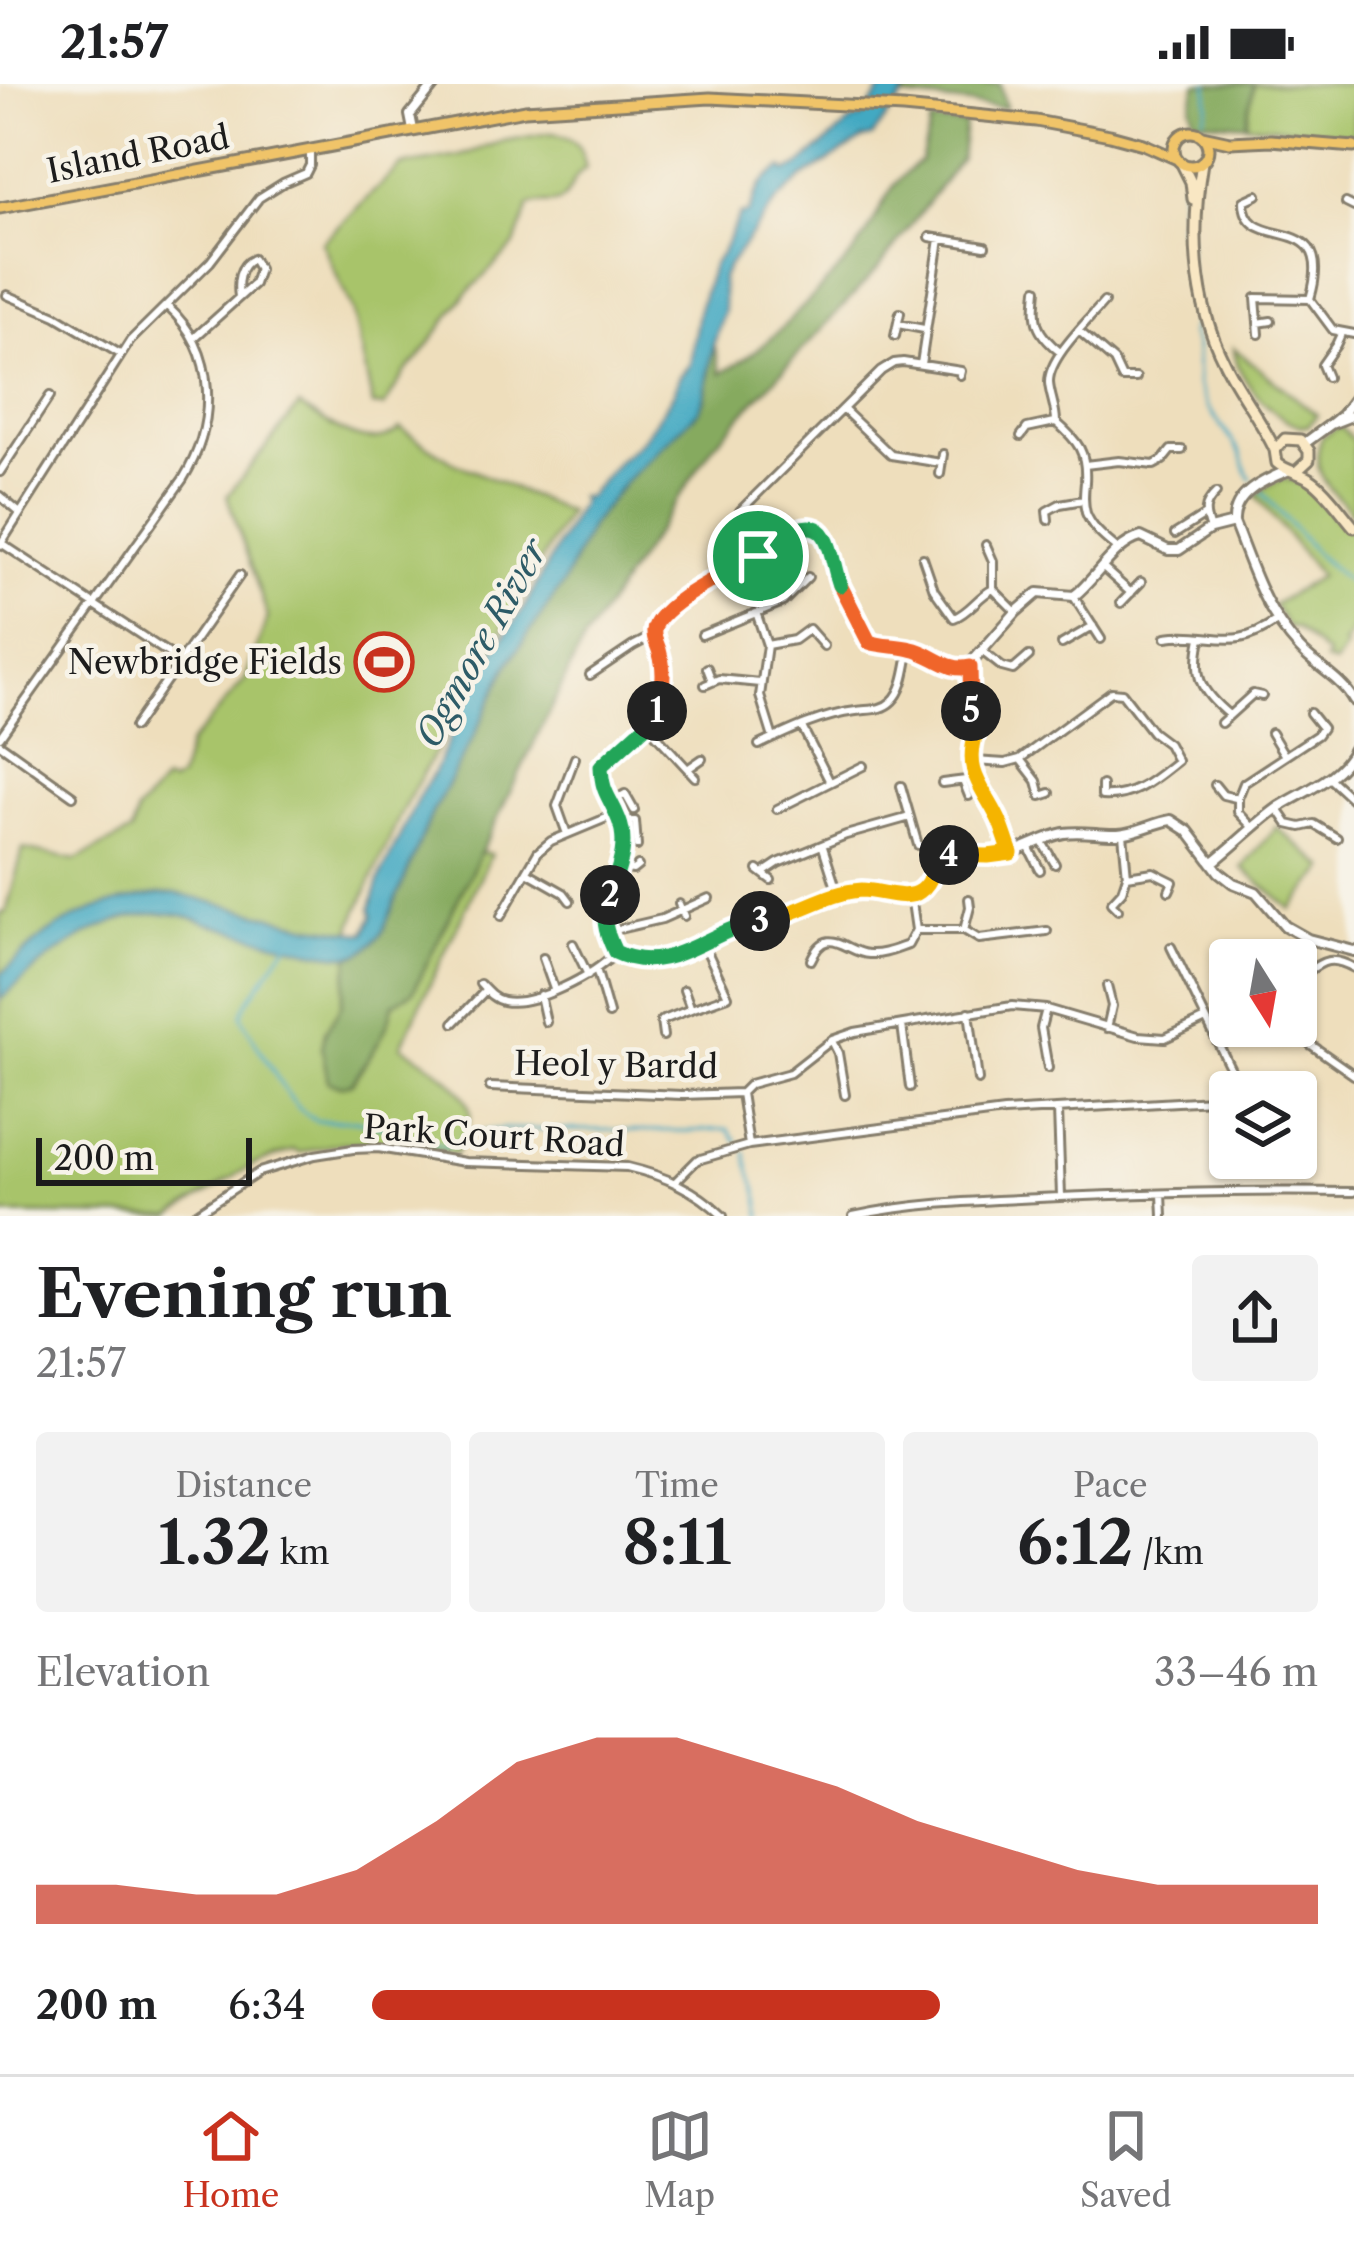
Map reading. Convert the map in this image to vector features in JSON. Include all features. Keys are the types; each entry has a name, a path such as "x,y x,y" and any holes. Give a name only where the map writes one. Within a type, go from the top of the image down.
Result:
{"main road":[{"name":"Island Road","path":"0,208 525,110 710,98 903,108 1036,122 1143,145 1180,162"},
{"path":"1315,482 1305,443 1285,439 1261,419 1223,362 1207,318 1191,182 1174,145 1188,133 1231,142 1271,140 1354,147"},
{"path":"1196,216 1207,145 1202,136"},
{"name":"Island Road","path":"1143,145 1179,137"},
{"path":"1180,162 1195,166 1231,142"},
{"path":"1261,419 1281,468 1315,482 1354,527"},
{"path":"1275,453 1285,439"},
{"path":"1291,471 1310,460"}],"street":[{"path":"413,130 410,115 435,84"},
{"path":"180,662 1,544 120,354 210,262 259,198 306,173 310,149"},
{"path":"1257,195 1241,197 1246,217 1253,226 1294,236 1311,251 1317,274 1310,298 1328,325 1341,334 1354,334"},
{"path":"920,364 935,238 985,245"},
{"path":"193,339 254,284 259,274 253,260 239,274 239,297"},
{"path":"1026,297 1037,293 1039,335 1060,352"},
{"path":"8,295 56,316 120,354"},
{"path":"1244,297 1310,298"},
{"path":"1256,298 1259,334"},
{"path":"1103,302 1060,352 1048,381 1056,422 1078,441 1085,465 1083,500 1092,524 1120,550"},
{"path":"73,796 0,741 183,479 202,441 208,396 203,368 193,339 166,306"},
{"path":"896,336 900,313"},
{"path":"1258,323 1270,321"},
{"path":"898,324 925,329"},
{"path":"1079,331 1114,361 1122,378"},
{"path":"1322,365 1341,334"},
{"path":"758,556 739,525 740,511 881,371 894,363 961,370"},
{"path":"1310,365 1322,365"},
{"path":"1322,365 1327,377"},
{"path":"1122,378 1136,378"},
{"path":"1115,387 1122,378"},
{"path":"0,472 50,396"},
{"path":"1305,443 1342,415 1354,399"},
{"path":"844,409 887,452 942,459 940,474"},
{"path":"1331,424 1354,415"},
{"path":"1021,436 1028,428 1056,422"},
{"path":"1168,440 1171,450"},
{"path":"1085,465 1119,460 1154,465 1171,450"},
{"path":"1171,450 1182,450"},
{"path":"1263,481 1275,453"},
{"path":"1291,471 1263,481 1236,506 1234,523 1261,594 1278,621 1298,647 1342,683 1354,701"},
{"path":"1210,529 1206,505 1218,491"},
{"path":"0,496 20,514"},
{"path":"1048,520 1047,511 1083,500"},
{"path":"1175,534 1205,515"},
{"path":"1234,523 1210,529 1179,550 1168,550 1141,536 1130,540 1073,596 1037,593 970,667 955,670 910,648 875,645 865,636 838,580 827,542 820,531 807,526 668,607 655,624 663,688 654,718 601,766 602,790 623,838 620,868 603,917 606,932 615,952 630,959 665,958 735,928 838,894 920,892 936,862 947,855 1011,853 1067,832 1123,834 1165,820 1188,831 1224,877 1256,892 1292,931 1354,951"},
{"path":"986,545 993,561 993,589 1016,612"},
{"path":"923,558 934,590 954,618 993,589"},
{"path":"1103,568 1131,593"},
{"path":"134,727 240,575"},
{"path":"702,635 783,602 808,577"},
{"path":"1121,603 1141,582"},
{"path":"1073,596 1101,639"},
{"path":"757,615 767,645 760,683 773,738"},
{"path":"1166,637 1183,634 1243,640 1278,621"},
{"path":"767,645 794,640 818,622"},
{"path":"1062,644 1093,626"},
{"path":"809,629 824,646"},
{"path":"590,675 654,635"},
{"path":"1202,638 1197,657 1199,682 1229,715"},
{"path":"759,745 830,716 879,709 891,702 902,684 910,648"},
{"path":"983,652 1012,670 1029,656"},
{"path":"970,667 975,779 1011,853"},
{"path":"707,668 708,683 760,683"},
{"path":"1221,723 1257,695 1250,684"},
{"path":"974,761 1020,759 1111,692 1118,692 1168,744 1177,761"},
{"path":"1253,828 1238,812 1244,783 1302,747 1322,728 1310,713"},
{"path":"647,725 694,777"},
{"path":"802,726 830,782"},
{"path":"1271,734 1285,757"},
{"path":"1211,863 1277,808 1329,778 1354,749"},
{"path":"1102,796 1133,793 1187,755"},
{"path":"567,834 557,806 575,758"},
{"path":"688,768 702,759"},
{"path":"1020,759 1041,795"},
{"path":"777,809 862,766"},
{"path":"1329,778 1354,801"},
{"path":"942,782 975,779"},
{"path":"963,781 969,796"},
{"path":"1102,785 1102,806"},
{"path":"1215,785 1223,795 1238,798"},
{"path":"901,786 918,845"},
{"path":"610,803 625,794 634,810"},
{"path":"1277,808 1288,824 1315,824 1337,838"},
{"path":"771,880 761,872 846,835 910,817"},
{"path":"501,916 538,852 551,841 618,818 635,821 637,846"},
{"path":"1118,910 1111,903 1126,876 1123,834"},
{"path":"1042,842 1054,864"},
{"path":"823,847 838,894"},
{"path":"1030,848 1040,870"},
{"path":"620,868 638,866"},
{"path":"527,872 567,891 570,901"},
{"path":"1126,876 1153,872 1173,882 1169,891"},
{"path":"804,949 813,956 824,944 835,941 863,955 908,945 916,930 910,895"},
{"path":"606,932 662,920 709,898"},
{"path":"964,929 969,899"},
{"path":"916,930 964,929 979,939 1047,931"},
{"path":"573,944 609,1010 619,1004"},
{"path":"704,945 728,996"},
{"path":"1171,947 1232,1071"},
{"path":"454,1023 483,987 503,1000 540,995 592,973 615,952"},
{"path":"543,958 543,972 554,990"},
{"path":"1317,965 1344,962 1354,968"},
{"path":"1107,986 1112,1006 1107,1028"},
{"path":"684,990 691,1009"},
{"path":"663,1036 661,1021 740,992"},
{"path":"540,995 546,1022"},
{"name":"Heol y Bardd","path":"490,1087 741,1093 750,1084 790,1073 832,1040 855,1032 1012,1006 1046,1009 1138,1036 1166,1038 1206,1019"},
{"path":"1046,1009 1041,1028 1048,1069"},
{"path":"968,1012 978,1080"},
{"path":"902,1024 910,1087"},
{"path":"832,1040 844,1095"},
{"path":"1313,1047 1354,1075"},
{"name":"Heol y Bardd","path":"741,1093 749,1145"},
{"path":"675,1182 697,1160 749,1145 1004,1112 1209,1100"},
{"path":"1058,1110 1061,1197"},
{"name":"Park Court Road","path":"192,1216 259,1172 314,1155 378,1148 465,1162 610,1165 651,1172 690,1188 724,1216"},
{"path":"853,1216 942,1203 1061,1197 1354,1192"},
{"path":"1162,1194 1163,1216"},
{"path":"942,1203 943,1216"}],"green space":[{"path":"908,84 1000,84 1006,108 903,97"},
{"path":"1196,84 1254,84 1246,124 1194,120 1191,107"},
{"path":"1254,84 1354,84 1354,135 1246,124"},
{"path":"931,122 965,124 961,158 881,265 713,446 583,642 413,992 393,1004 382,1036 352,1083 340,1086 328,1081 322,1049 325,1032 341,1006 350,956 359,954 407,870 500,680 563,584 590,526 624,483 699,410 714,343 721,373 775,334 852,256 891,190 921,161"},
{"path":"549,133 575,142 586,168 560,201 529,206 515,245 465,295 384,407 373,406 353,312 322,242 400,166"},
{"path":"1234,348 1317,415 1308,426 1279,415 1258,396"},
{"name":"Newbridge Fields","path":"299,406 363,438 388,436 400,428 453,462 568,512 402,811 352,924 349,964 355,965 430,842 491,854 401,1046 444,1075 463,1095 470,1116 466,1131 456,1154 382,1143 294,1150 254,1164 171,1216 0,1214 0,913 6,913 23,849 76,860 131,832 137,812 164,781 170,784 179,779 189,744 245,680 268,617 227,496"},
{"path":"1340,426 1354,441 1354,516 1324,480 1318,461 1322,437"},
{"path":"1283,479 1315,491 1354,533 1354,629 1335,664 1325,661 1327,655 1296,628 1288,628 1273,605 1320,576 1256,496"},
{"path":"1276,827 1326,868 1291,909 1242,868"}],"water":[{"path":"886,84 908,84 872,137 803,178 776,202 728,266 722,278 724,311 699,410 624,483 590,526 563,584 500,680 432,813 382,933 372,944 360,953 330,954 178,915 150,914 95,930 44,962 0,1000 0,975 43,937 89,912 142,897 176,893 310,926 365,933 380,877 419,796 472,690 581,502 579,497 587,497 641,441 690,364 712,265 740,215 748,213 769,177 783,168 785,172 798,167 852,121 862,118"}],"waterway":[{"path":"1204,117 1208,84"},
{"path":"1182,181 1180,230 1187,232 1197,383 1206,405 1241,453 1251,479"},
{"path":"1262,492 1318,556 1354,586"},
{"path":"287,944 242,1015 290,1098 317,1121 356,1120 444,1146 470,1133 502,1129 728,1129 737,1141"},
{"path":"746,1153 761,1216"}],"place":[{"name":"Newbridge Fields","path":"384,662"}],"route":[{"path":"799,528 820,531 869,642 916,650 955,670 970,667 975,779 1011,853 947,855 936,862 920,892 838,894 773,919 750,922 665,958 630,959 615,952 603,917 620,868 623,838 620,822 602,790 601,766 654,718 663,688 663,666 653,629 660,616 758,556 799,528"}],"water label":[{"name":"Ogmore River","path":"481,643"}]}
